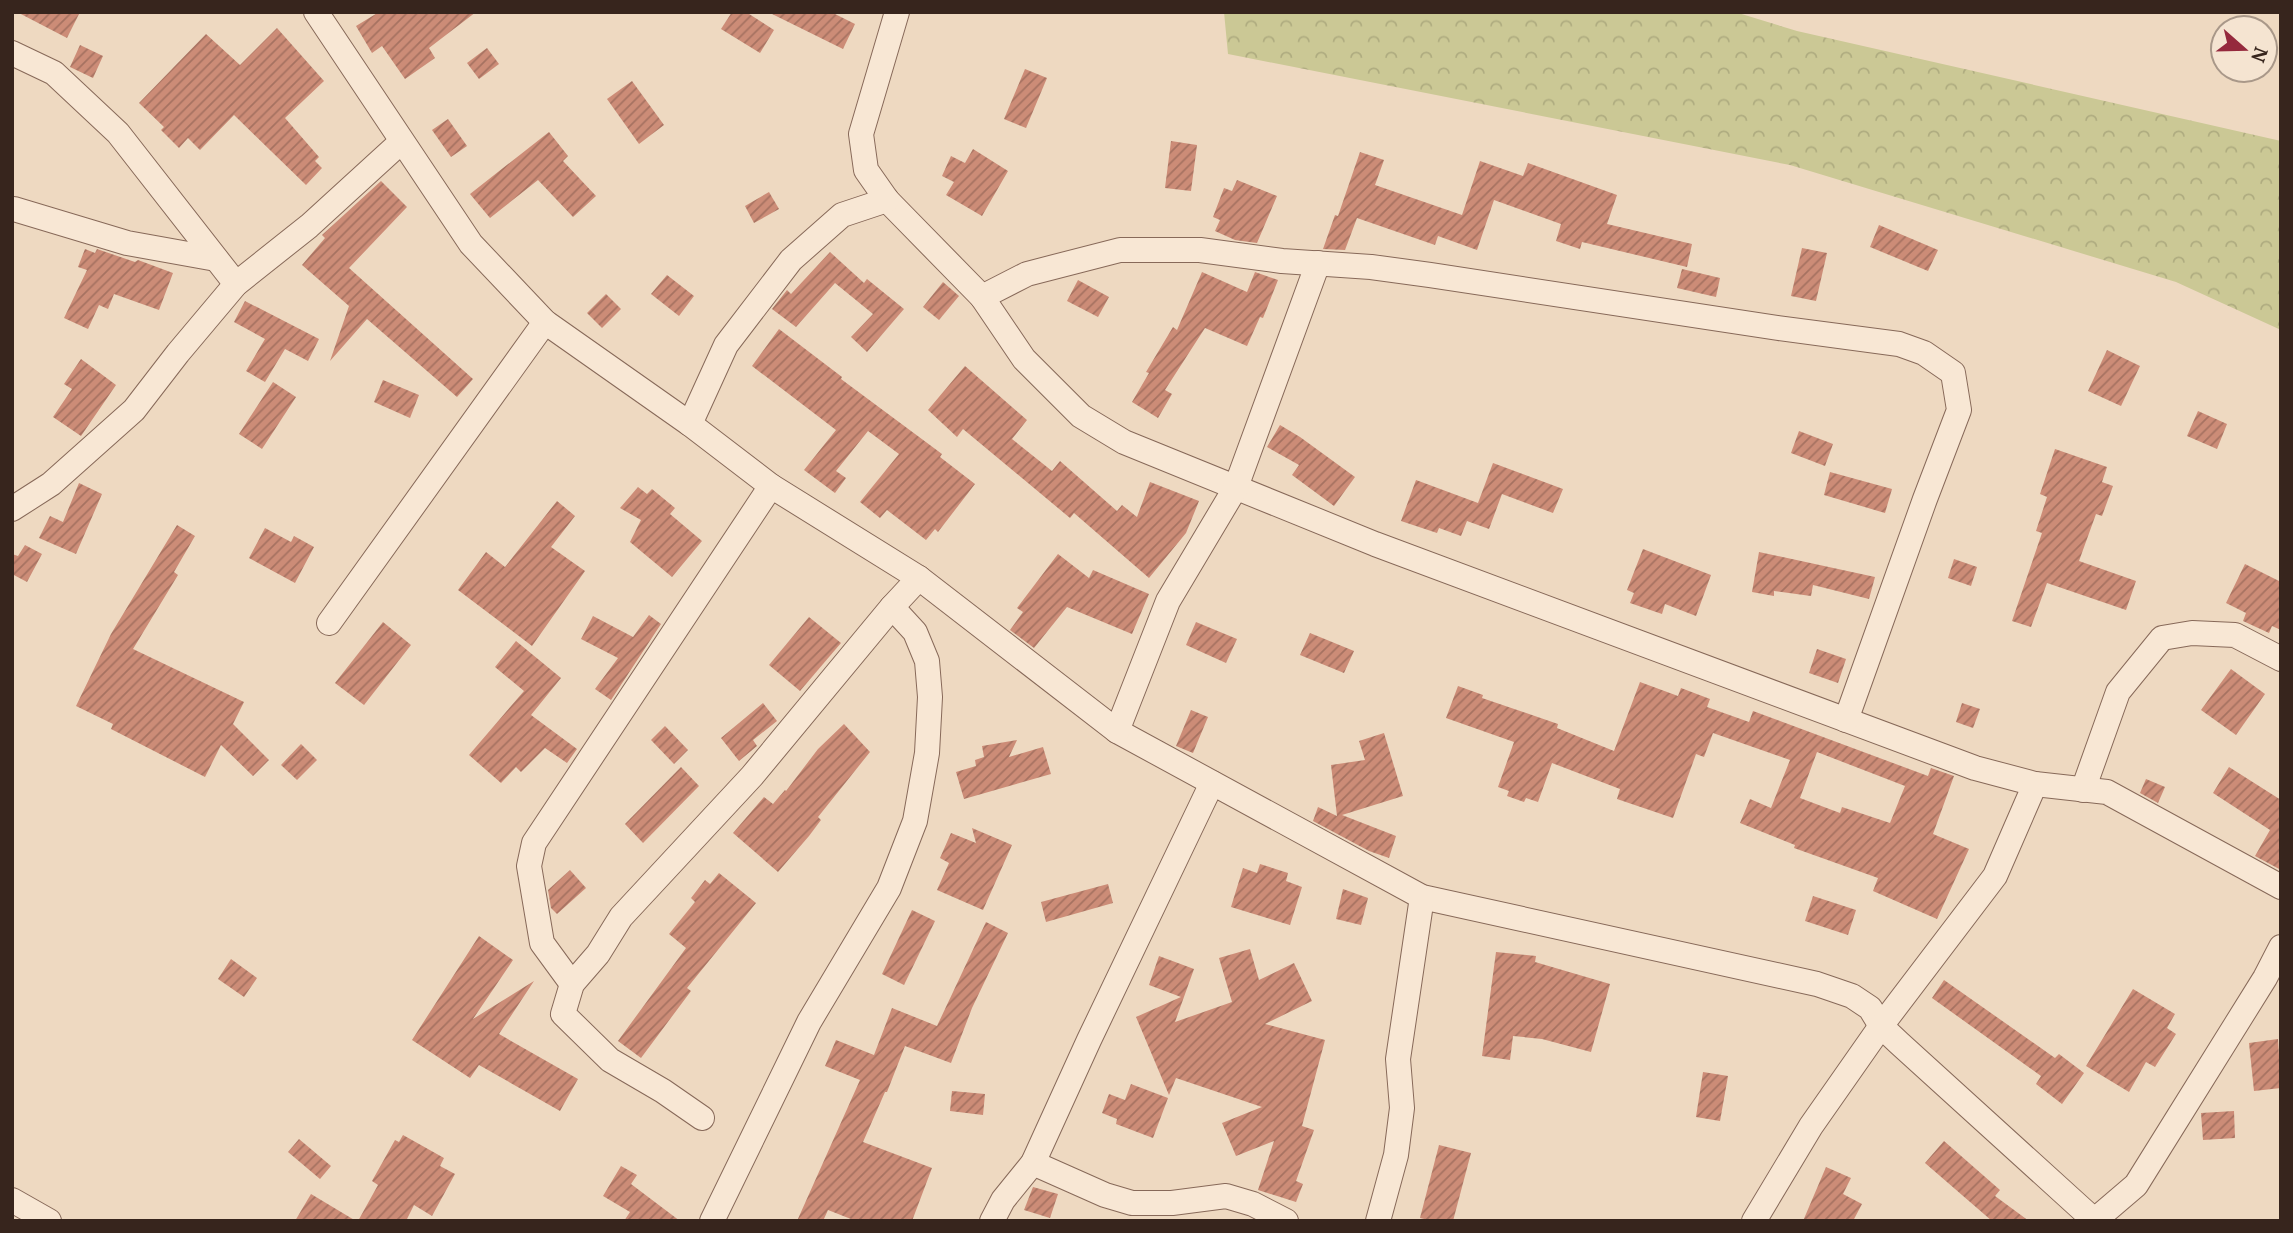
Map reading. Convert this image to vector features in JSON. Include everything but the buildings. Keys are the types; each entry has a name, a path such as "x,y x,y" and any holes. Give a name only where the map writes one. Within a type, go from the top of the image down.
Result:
{"street":[{"path":"316,12 471,244 545,322 690,424 771,486 919,578 1117,730 1422,897 1817,984 1853,996 1870,1008 1881,1026 2095,1221 2136,1185 2265,978 2281,947"},
{"path":"897,12 860,134 866,170 887,200 982,297 1024,359 1081,416 1124,442 1375,544 1975,768 2035,785 2107,792 2281,887"},
{"path":"12,53 54,73 118,133 236,284"},
{"path":"12,509 51,484 134,410 236,284 309,226 401,142"},
{"path":"690,424 726,345 792,260 842,215 887,200"},
{"path":"14,209 127,243 216,259"},
{"path":"982,297 1027,274 1120,250 1200,250 1430,275 1899,344 1924,353 1953,373 1959,410 1846,720"},
{"path":"1117,730 1168,601 1236,487 1318,263"},
{"path":"328,623 545,322"},
{"path":"572,984 542,943 529,866 534,843 771,486"},
{"path":"702,1118 610,1060 563,1014 572,984 598,954 621,917 752,776 919,578"},
{"path":"712,1221 808,1022 889,888 915,821 927,753 930,697 927,661 915,632 892,607"},
{"path":"2083,790 2118,692 2162,638 2192,633 2235,635 2281,659"},
{"path":"992,1221 1003,1200 1034,1163 1212,783"},
{"path":"1754,1221 1811,1126 1881,1026 1995,876 2035,785"},
{"path":"1378,1221 1395,1156 1402,1108 1398,1059 1422,897"},
{"path":"1034,1163 1105,1195 1132,1203 1172,1203 1226,1196 1253,1204 1286,1221"},
{"path":"12,1200 49,1221"}],"green space":[{"path":"1224,12 1735,12 1797,31 2281,141 2281,330 2176,282 1790,165 1228,54"}]}
